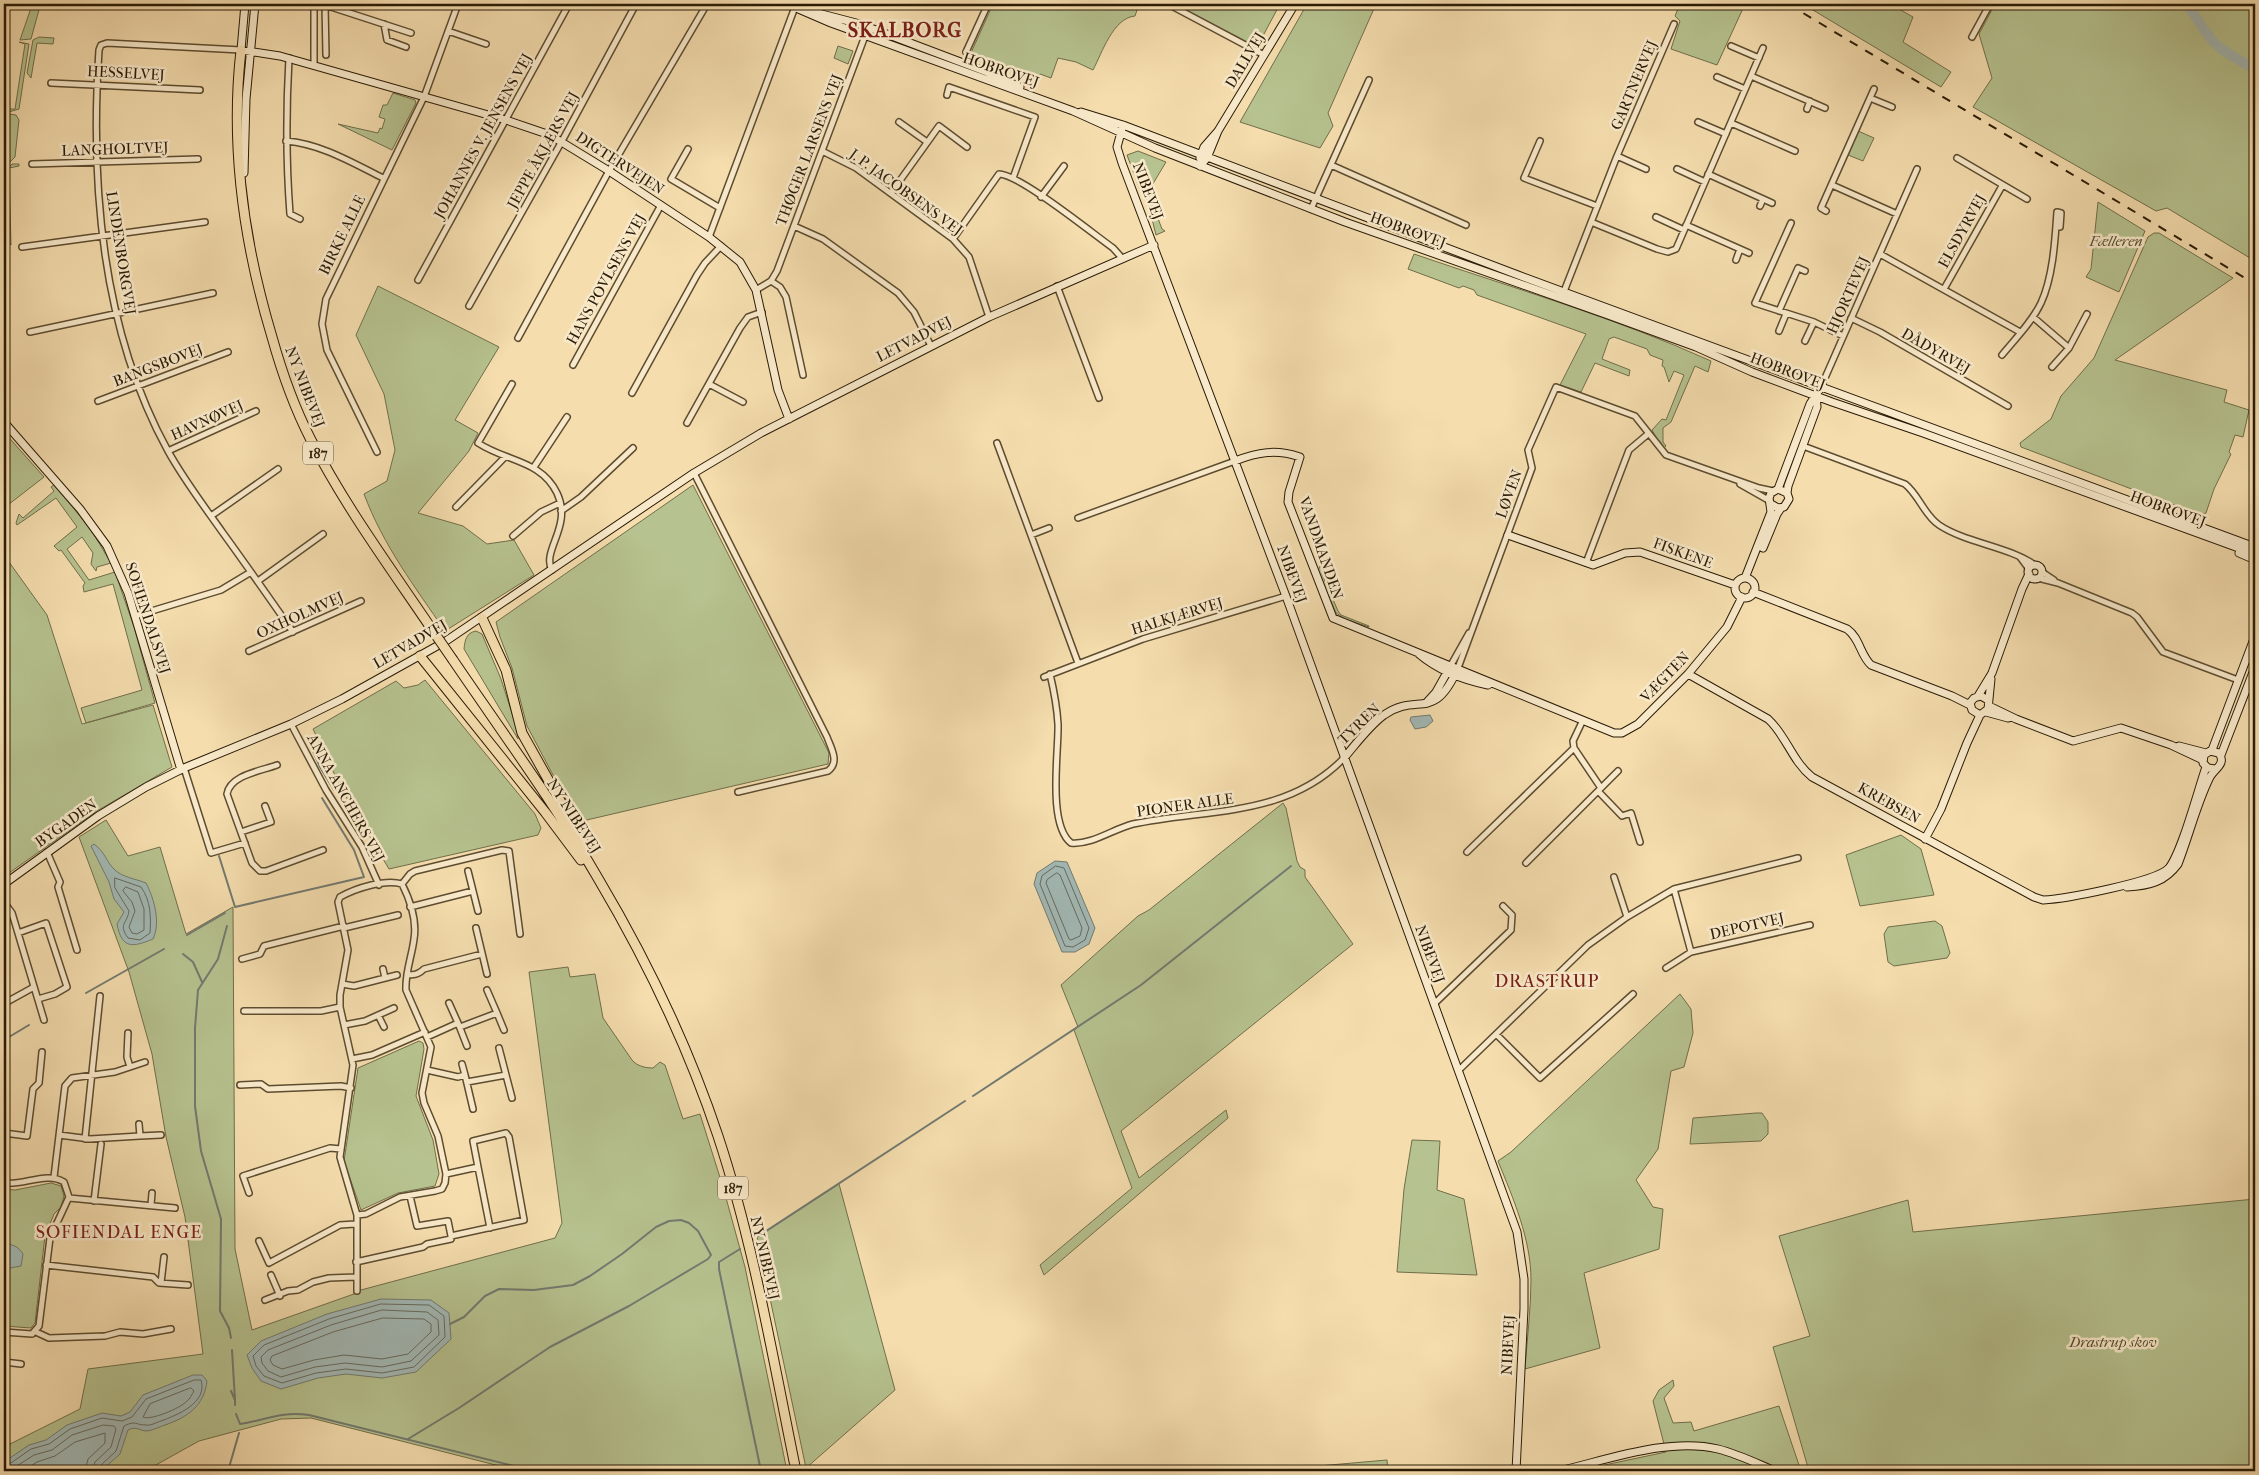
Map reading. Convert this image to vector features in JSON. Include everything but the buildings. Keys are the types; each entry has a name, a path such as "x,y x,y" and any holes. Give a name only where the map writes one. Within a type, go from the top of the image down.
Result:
{"highway":[{"name":"NY NIBEVEJ","path":"246,50 237,148 239,182 262,306 286,384 310,438 345,500 599,879 669,1012 718,1135 739,1205 796,1471"},
{"name":"NY NIBEVEJ","path":"244,173 245,215"},
{"path":"482,618 506,670 522,733 592,858 599,879"},
{"path":"420,656 545,812 622,920"}],"street":[{"name":"NY NIBEVEJ","path":"244,173 246,99 245,4"},
{"name":"NY NIBEVEJ","path":"246,50 255,4"},
{"path":"314,65 314,4 326,5 411,33"},
{"name":"BIRKE ALLE","path":"377,452 327,350 322,324 326,299 383,178 424,97 458,4"},
{"name":"JOHANNES V. JENSENS VEJ","path":"418,280 569,4"},
{"name":"JEPPE ÅKJÆRS VEJ","path":"469,306 562,141 636,4"},
{"path":"518,338 609,171 707,4"},
{"name":"HOBROVEJ","path":"787,4 865,36 985,80 1126,126 1203,157 2255,547"},
{"path":"966,52 988,4"},
{"path":"1168,4 1264,55"},
{"name":"DALLVEJ","path":"1200,166 1218,131 1295,4"},
{"path":"1972,37 1990,4"},
{"path":"326,5 326,55"},
{"path":"709,237 795,7"},
{"name":"HOBROVEJ","path":"804,10 833,16 987,72 1048,101"},
{"path":"384,24 387,40 406,47"},
{"name":"GARTNERVEJ","path":"1561,299 1617,156 1674,24"},
{"name":"THØGER LARSENS VEJ","path":"756,290 770,281 777,271 868,28"},
{"path":"448,31 486,44"},
{"name":"LINDENBORGVEJ","path":"246,50 107,43 101,45 98,50 96,84 96,163 103,236 118,314 138,386 168,450 211,516 293,632"},
{"path":"1731,46 1759,58"},
{"path":"1590,222 1668,252 1676,249 1763,48"},
{"name":"DIGTERVEJEN","path":"246,50 289,58 533,129 562,141 709,237 740,262 756,290 778,390 789,419"},
{"path":"289,58 286,141 290,214 300,219"},
{"path":"1751,76 1825,108"},
{"path":"1717,77 1745,90"},
{"path":"1311,209 1369,80"},
{"name":"HESSELVEJ","path":"50,82 200,90"},
{"path":"947,95 950,87 1036,117 1013,178"},
{"path":"1826,211 1822,208 1874,89"},
{"path":"1870,98 1892,108"},
{"path":"1807,109 1810,101"},
{"name":"HOBROVEJ","path":"1073,110 1122,134 1311,209 1683,342 1752,372 1816,396 1941,439 2205,538 2255,554"},
{"path":"899,122 927,142"},
{"path":"1698,122 1726,134"},
{"path":"1731,123 1795,151"},
{"path":"891,193 939,126 967,147"},
{"name":"NIBEVEJ","path":"1126,126 1117,147 1286,596 1510,1208 1521,1255 1524,1309 1516,1471"},
{"path":"286,141 304,142 319,146 383,178"},
{"path":"1540,141 1524,178 1597,206"},
{"path":"1784,154 1787,147"},
{"path":"688,149 671,179 720,208"},
{"name":"J. P. JACOBSENS VEJ","path":"822,151 850,164 953,239 969,257 990,317"},
{"path":"1617,156 1646,168"},
{"name":"ELSDYRVEJ","path":"1956,158 2027,199"},
{"name":"LANGHOLTVEJ","path":"32,164 198,159"},
{"name":"HOBROVEJ","path":"1331,165 1360,175 1466,224"},
{"path":"1042,197 1064,166"},
{"path":"1677,169 1705,182"},
{"name":"HJORTEVEJ","path":"1821,387 1917,169"},
{"path":"953,239 999,174 1023,183 1112,248 1122,258"},
{"path":"1708,174 1772,203"},
{"path":"1832,186 1897,214"},
{"name":"ELSDYRVEJ","path":"1944,289 2002,186"},
{"path":"1760,206 1763,199"},
{"name":"HANS POVLSENS VEJ","path":"573,366 661,205"},
{"path":"1656,217 1749,253"},
{"path":"22,247 205,222"},
{"path":"1791,223 1755,303 1814,322 1843,336"},
{"path":"794,226 823,239 898,292 914,312 931,346"},
{"path":"2002,355 2033,317 2042,302 2050,272 2056,227"},
{"name":"LETVADVEJ","path":"120,802 183,769 291,724 420,656 482,618 694,473 754,437 990,317 1154,245"},
{"path":"632,393 697,275 710,256 721,246"},
{"path":"1736,260 1740,249"},
{"name":"ELSDYRVEJ","path":"1880,254 2020,332"},
{"path":"1779,311 1798,268 1805,272"},
{"path":"770,281 783,291 786,298 803,375"},
{"path":"1057,286 1099,398"},
{"path":"30,332 213,293"},
{"path":"687,423 740,328 748,318 762,312"},
{"path":"1779,331 1786,314"},
{"path":"2052,367 2069,348 2087,314"},
{"path":"2033,317 2069,348"},
{"name":"DÅDYRVEJ","path":"1851,318 1880,332 2008,406"},
{"path":"1805,341 1814,322"},
{"name":"BANGSBOVEJ","path":"98,401 228,352"},
{"path":"512,384 478,443 505,457 534,467 545,474 558,494 562,511 559,532 549,556 552,570"},
{"path":"709,384 743,402"},
{"name":"LØVEN","path":"1453,670 1473,626 1508,535 1532,468 1528,450 1556,387 1635,416 1666,455 1733,480 1776,490"},
{"path":"1748,580 1772,512 1771,503 1810,404 1821,387"},
{"path":"1748,580 1777,514 1788,503 1787,493 1817,407 1816,396"},
{"name":"HAVNØVEJ","path":"168,450 256,411"},
{"path":"534,467 567,417"},
{"name":"SOFIENDALSVEJ","path":"4,422 80,509 103,539 118,568 183,769"},
{"path":"1586,563 1629,450 1648,434"},
{"path":"997,443 1078,663"},
{"path":"1803,446 1904,484 1912,491 1937,524 2019,556 2035,573 2132,613 2137,617 2157,646 2172,657 2238,680"},
{"path":"562,511 581,497 633,448"},
{"name":"VANDMANDEN","path":"1235,461 1260,452 1279,452 1300,457 1289,492 1288,502 1329,612 1338,621 1418,652 1475,682 1498,687 1583,720"},
{"path":"456,507 505,457"},
{"path":"1078,518 1235,461"},
{"path":"211,516 278,469"},
{"path":"694,473 835,756 834,763 828,771 738,792"},
{"name":"LØVEN","path":"1733,480 1771,503"},
{"path":"1776,490 1787,493"},
{"path":"513,536 541,512 560,503"},
{"path":"1771,503 1781,508"},
{"path":"1031,535 1049,528"},
{"path":"258,581 323,534"},
{"name":"FISKENE","path":"1508,535 1593,565 1625,553 1640,552 1735,585"},
{"path":"2205,538 2255,560"},
{"path":"135,616 222,590 251,572"},
{"path":"1926,839 1941,809 1967,743 2022,589 2035,573"},
{"path":"1739,580 1748,580 1754,587 1754,592 1747,598 1742,598 1737,594 1735,585 1739,580"},
{"path":"1754,592 1847,629 1854,635 1866,660 1871,665 2074,741 2121,728 2207,758 2216,769"},
{"name":"HALKJÆRVEJ","path":"1044,678 1050,674 1143,639 1286,596"},
{"name":"VÆGTEN","path":"1583,720 1614,733 1630,730 1688,674 1723,632 1742,598"},
{"name":"OXHOLMVEJ","path":"249,650 361,601"},
{"name":"KREBSEN","path":"1688,674 1768,719 1776,726 1799,764 1812,777 2034,897 2043,900 2054,900 2158,876 2169,868 2184,834 2207,758 2255,636"},
{"path":"2207,758 2221,755 2255,667"},
{"name":"TYREN","path":"1344,758 1384,716 1402,708 1423,705 1441,697 1453,670"},
{"name":"PIONER ALLE","path":"1050,674 1056,700 1058,725 1055,790 1061,823 1068,840 1071,842 1087,841 1148,821 1228,812 1269,802 1316,783 1344,758"},
{"path":"1583,720 1573,742 1574,748 1599,789 1622,816 1631,814 1640,842"},
{"name":"ANNA ANCHERS VEJ","path":"291,724 326,790 362,847 379,885"},
{"path":"1467,852 1574,748"},
{"name":"KREBSEN","path":"2106,889 2154,883 2172,873 2178,864 2209,777 2222,764 2221,755"},
{"path":"277,765 234,780 228,788 227,794 252,863 260,871 266,871 323,850"},
{"path":"183,769 212,853 245,843"},
{"path":"1526,862 1618,771"},
{"name":"BYGADEN","path":"4,884 120,802"},
{"path":"241,832 271,822 265,806"},
{"path":"357,1215 366,1214 400,1198 442,1189 445,1183 446,1174 438,1136 424,1103 422,1093 431,1047 406,990 407,974 415,937 415,924 402,884 415,871 506,850 510,853 520,934"},
{"path":"47,852 60,882 58,887 77,950"},
{"path":"1459,1070 1588,945 1627,917 1674,889 1798,858"},
{"path":"468,871 478,911"},
{"path":"1614,877 1627,917"},
{"name":"ANNA ANCHERS VEJ","path":"357,1290 357,1215 341,1164 341,1149 351,1088 352,1059 340,1007 348,950 338,902 340,896 379,885 394,882 402,884"},
{"path":"1674,889 1691,952"},
{"path":"410,907 473,891"},
{"path":"4,902 12,913 44,1020"},
{"path":"1434,1004 1511,930 1512,915 1503,906"},
{"path":"4,918 12,913"},
{"path":"242,958 260,954 264,946 398,915"},
{"path":"18,933 46,923 67,987 55,994 38,999"},
{"name":"DEPOTVEJ","path":"1666,968 1691,952 1810,925"},
{"path":"476,928 487,974"},
{"path":"407,974 420,973 424,969 482,954"},
{"path":"383,969 385,978"},
{"path":"342,984 354,986 397,975"},
{"path":"5,1003 34,986"},
{"path":"487,990 504,1030"},
{"path":"1496,1034 1540,1078 1632,994"},
{"path":"84,1138 100,996"},
{"path":"449,1003 467,1046"},
{"path":"244,1011 321,1011 340,1007"},
{"path":"344,1026 366,1021 394,1008"},
{"path":"352,1059 372,1055 426,1034 497,1013"},
{"path":"378,1015 384,1028"},
{"path":"128,1033 127,1057 130,1067"},
{"path":"499,1048 512,1098"},
{"path":"4,1133 27,1136 33,1089 39,1083 42,1052"},
{"path":"54,1177 65,1086 72,1078 115,1072 145,1062"},
{"path":"462,1064 473,1109"},
{"path":"427,1070 458,1077 465,1075"},
{"path":"467,1082 506,1075"},
{"path":"240,1085 261,1084 268,1090 341,1086 351,1088"},
{"path":"139,1124 140,1136"},
{"path":"451,1236 490,1228 494,1225 524,1220 509,1137 506,1134 473,1141 490,1228"},
{"path":"59,1135 84,1138 161,1135"},
{"path":"94,1201 101,1144"},
{"path":"249,1193 243,1176 330,1148 341,1149"},
{"path":"446,1174 478,1167"},
{"path":"4,1184 13,1185 54,1177 64,1182 69,1198 50,1238 39,1326 36,1332 27,1335 4,1332"},
{"path":"151,1205 152,1193"},
{"path":"356,1262 452,1239 448,1221 417,1226 410,1196"},
{"path":"69,1198 176,1208"},
{"path":"259,1241 269,1263 340,1225 356,1224"},
{"path":"161,1283 164,1257"},
{"path":"46,1265 153,1277 161,1283 188,1286"},
{"path":"271,1275 280,1296"},
{"path":"265,1300 280,1296 288,1291 298,1290 313,1282 329,1278 356,1277"},
{"path":"36,1332 42,1336 56,1338 105,1336 120,1332 143,1334 171,1329"},
{"path":"4,1362 21,1364"},
{"path":"1559,1471 1660,1448 1680,1446 1716,1449 1740,1456 1775,1471"}],"green space":[{"path":"993,4 1139,4 1135,16 1127,18 1114,29 1093,70 1076,62 1058,58 1051,78 1040,74 1038,80 970,55"},
{"path":"1175,4 1280,4 1257,47"},
{"path":"1307,4 1376,4 1328,113 1333,126 1320,148 1240,122"},
{"path":"1680,4 1745,4 1717,65 1671,49 1680,21 1675,16"},
{"path":"1803,4 1890,4 1913,17 1903,42 1951,72 1941,87"},
{"path":"1995,4 2255,4 2255,261 2167,208 2156,211 1973,107 1992,78 1979,34"},
{"path":"32,5 40,6 31,39 20,40"},
{"path":"39,37 54,38 53,44 37,43 31,78 27,73 33,40"},
{"path":"19,42 29,44 19,109 9,112 9,109 15,109 25,44"},
{"path":"838,46 853,51 848,64 834,58"},
{"path":"393,93 415,100 416,103 392,150 338,124 378,133 380,128 382,129 385,119 379,117 383,105 387,105"},
{"path":"9,114 16,115 19,120 15,157 5,167 4,184 4,152"},
{"path":"1858,131 1874,138 1863,161 1848,155"},
{"path":"1138,151 1166,162 1148,192 1162,229 1165,231 1156,235 1147,199 1139,187 1127,155"},
{"path":"12,164 19,164 19,166 9,168 11,245 9,242 8,168"},
{"name":"Fælleren","path":"2098,202 2145,231 2119,292 2086,277 2091,269"},
{"path":"2154,233 2159,233 2233,278 2115,360 2227,390 2224,402 2249,410 2243,437 2235,435 2229,452 2231,454 2214,489 2206,513 2200,515 2021,447 2020,443 2051,419 2061,396 2094,358 2148,237"},
{"path":"1414,254 1601,317 1711,361 1708,372 1695,366 1671,422 1663,428 1663,442 1666,446 1663,449 1652,430 1662,419 1666,420 1684,375 1674,371 1669,382 1662,366 1663,360 1650,355 1647,349 1614,337 1609,339 1602,359 1630,370 1629,376 1595,363 1581,392 1560,385 1586,334 1477,295 1474,290 1463,286 1459,288 1408,269"},
{"path":"378,286 499,347 455,420 478,433 469,451 418,513 463,526 487,544 514,540 534,575 445,631 390,548 380,531 364,494 387,481 395,450 384,394 356,335"},
{"path":"4,432 44,477 4,508"},
{"path":"54,485 90,528 111,563 97,567 96,571 91,564 93,553 82,537 67,549 89,580 115,572 134,627 155,703 86,723 81,708 142,690 113,584 84,592 83,586 85,583 61,550 59,551 54,546 77,527 56,498 17,525 16,523 19,514 23,518 54,491 51,487"},
{"path":"693,485 829,753 828,764 578,822 527,726 512,668 496,622"},
{"path":"4,555 47,615 82,724 153,705 172,767 97,811 9,873 4,868"},
{"path":"1320,566 1323,572 1325,571 1322,574 1341,615 1369,627 1345,619 1336,613 1318,571"},
{"path":"476,631 482,634 501,679 518,732 518,739 464,649 468,635"},
{"path":"425,680 535,814 541,828 538,835 389,869 342,790 313,729 396,681 404,688 418,685"},
{"path":"1283,803 1286,808 1297,861 1300,867 1305,870 1305,877 1353,944 1121,1131 1139,1178 1226,1110 1228,1118 1044,1275 1040,1265 1132,1188 1074,1030 1078,1027 1061,985 1138,916 1149,910"},
{"path":"106,820 128,856 160,847 186,934 233,907 235,1249 252,1330 354,1294 354,1292 555,1238 562,1223 529,972 568,967 570,977 595,974 603,1018 632,1060 647,1068 653,1068 660,1062 665,1065 683,1119 700,1114 745,1267 787,1471 519,1471 311,1418 281,1419 199,1441 145,1471 4,1471 4,1447 80,1409 88,1369 203,1354 185,1217 166,1137 152,1054 129,972 79,837"},
{"path":"1901,835 1921,849 1934,895 1860,906 1846,855"},
{"path":"1935,921 1942,926 1950,953 1947,958 1894,966 1888,962 1884,934 1888,927"},
{"path":"1680,994 1691,1009 1693,1033 1684,1067 1671,1071 1658,1149 1636,1180 1653,1207 1663,1209 1659,1249 1584,1273 1600,1348 1525,1369 1531,1280 1528,1249 1520,1219 1498,1161 1511,1152"},
{"path":"419,1041 423,1043 424,1049 416,1096 433,1140 439,1174 435,1186 398,1193 361,1210 344,1161 358,1068"},
{"path":"1762,1113 1768,1122 1768,1134 1761,1141 1690,1144 1693,1118"},
{"path":"1412,1140 1440,1141 1437,1190 1464,1199 1477,1275 1397,1272 1404,1189"},
{"path":"51,1183 61,1186 64,1196 61,1207 54,1214 45,1236 35,1323 31,1328 4,1326 4,1189 15,1190"},
{"path":"839,1184 895,1390 806,1468 757,1237"},
{"name":"Drastrup skov","path":"2255,1199 2255,1471 1809,1471 1773,1347 1810,1336 1779,1236 1908,1200 1913,1232"},
{"path":"1673,1380 1674,1386 1664,1398 1673,1423 1691,1422 1694,1431 1779,1406 1801,1471 1576,1471 1666,1452 1653,1401 1659,1390"},
{"path":"1387,1460 1388,1471 1261,1471"}],"water":[{"path":"1430,715 1433,721 1426,727 1415,729 1410,720 1411,717"},
{"path":"94,844 118,872 146,883 156,911 156,926 153,939 134,945 125,942 122,938 117,924 124,912 114,899 109,882 91,846"},
{"path":"1055,861 1067,862 1095,928 1089,944 1075,952 1062,952 1034,884 1037,873"},
{"path":"4,1243 15,1246 21,1251 23,1254 21,1266 10,1268 4,1265"},
{"path":"381,1299 431,1300 449,1313 451,1339 416,1372 382,1378 346,1374 318,1378 281,1389 261,1381 252,1368 247,1355 261,1341 327,1314"},
{"path":"193,1375 202,1375 207,1381 202,1397 194,1409 181,1418 153,1430 146,1431 135,1428 128,1430 120,1454 101,1471 4,1471 4,1462 29,1445 46,1440 67,1425 102,1413 121,1416 130,1412 143,1395"}],"waterway":[{"path":"2186,4 2214,43 2255,70"},
{"path":"307,737 320,767 334,790"},
{"path":"219,856 235,907 364,877 354,850 322,798"},
{"path":"973,1096 1141,985 1291,866"},
{"path":"187,935 225,913"},
{"path":"227,926 218,959 198,990 195,1028 195,1106 201,1151 221,1219 220,1311 229,1328 231,1338"},
{"path":"86,993 164,949"},
{"path":"183,954 193,962 202,982"},
{"path":"4,1040 29,1025"},
{"path":"757,1237 965,1101"},
{"path":"408,1439 459,1408 550,1347 629,1306 708,1259 711,1255 698,1231 689,1223 681,1220 669,1221 656,1227 622,1254 573,1285 534,1290 499,1289 485,1296 464,1317 450,1324"},
{"path":"740,1249 719,1262 719,1269 761,1471"},
{"path":"232,1350 235,1400"},
{"path":"231,1391 235,1405"},
{"path":"236,1414 240,1424 282,1415 309,1415 534,1471"},
{"path":"228,1471 239,1433"}],"railway":[{"path":"1788,4 2255,284"}],"district":[{"name":"SKALBORG","path":"905,30"},
{"name":"DRASTRUP","path":"1547,981"},
{"name":"SOFIENDAL ENGE","path":"119,1232"}]}
